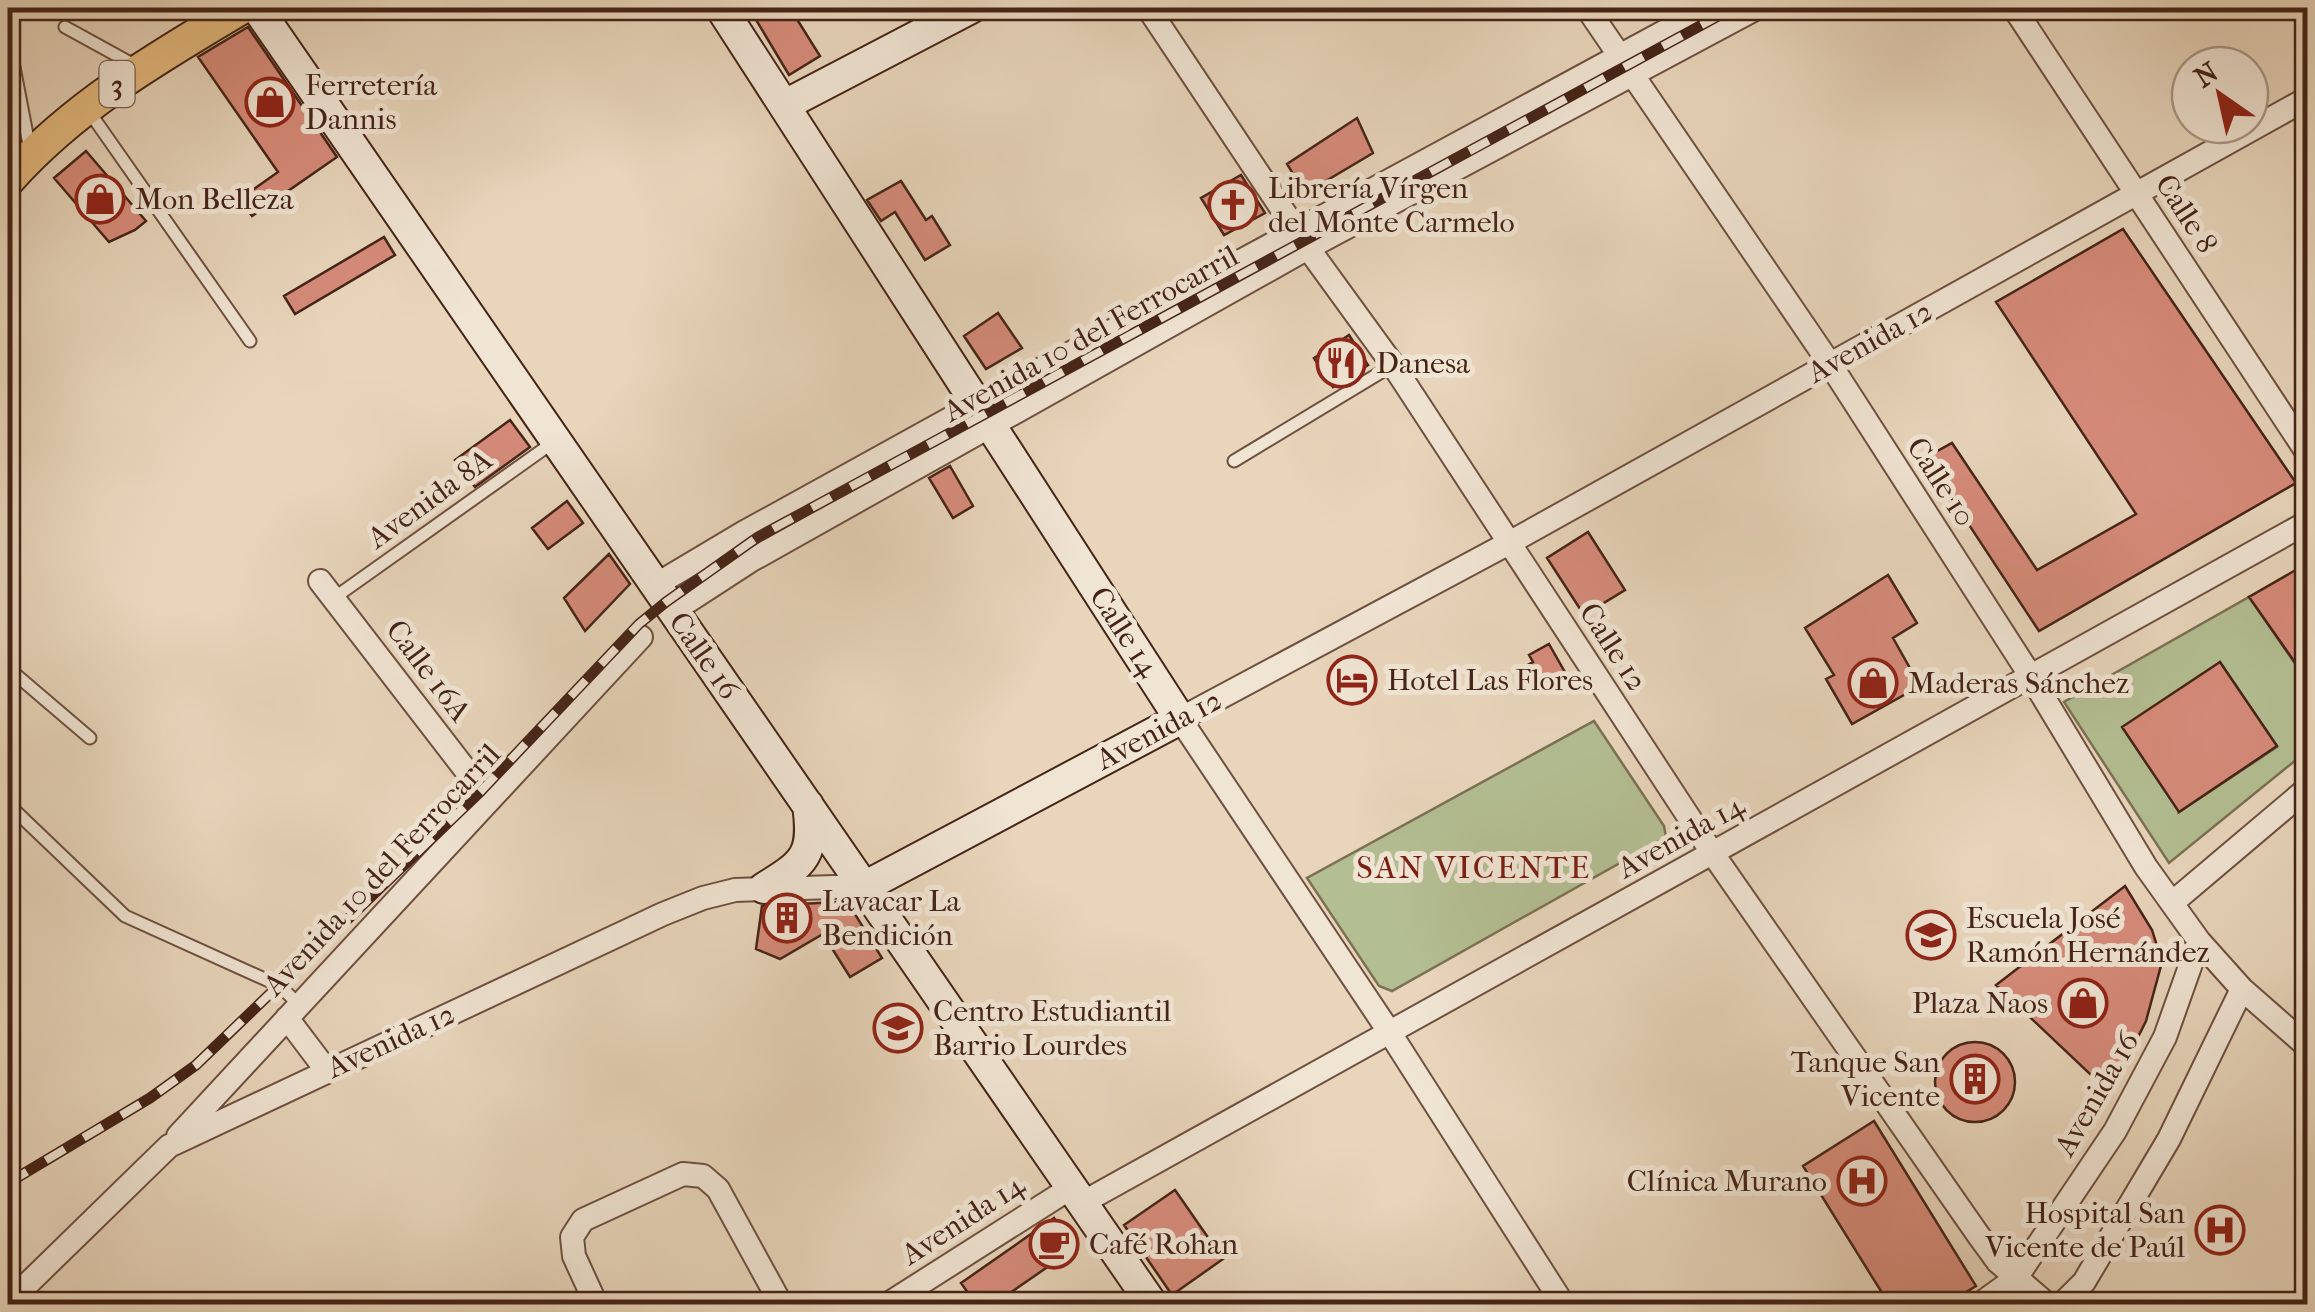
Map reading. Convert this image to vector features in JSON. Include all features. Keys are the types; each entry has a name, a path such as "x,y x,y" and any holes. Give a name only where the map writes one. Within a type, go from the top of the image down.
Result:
{"main road":[{"name":"3","path":"8,180 31,154 86,106 140,68 241,8"},
{"name":"Calle 16","path":"257,8 1152,1304"},
{"name":"Calle 14","path":"721,8 1180,719"},
{"path":"785,105 971,8"},
{"name":"Avenida 12","path":"866,886 1180,719"},
{"path":"764,888 792,871 810,848 808,805"}],"street":[{"name":"Calle 12","path":"1148,8 1302,239 1393,365 1713,854 1979,1236 2016,1278 2047,1304"},
{"name":"Calle 10","path":"1587,8 1830,364 2030,676 2146,867 2198,941 2242,988 2308,1047"},
{"name":"Avenida 10 del Ferrocarril","path":"1626,65 1708,8"},
{"name":"Avenida 10 del Ferrocarril","path":"654,586 983,414 1626,65 1757,8"},
{"name":"Calle 8","path":"2014,8 2308,454"},
{"name":"Avenida 12","path":"1180,719 1510,543 2308,98"},
{"name":"Avenida 10 del Ferrocarril","path":"673,611 983,414"},
{"name":"Avenida 14","path":"888,1304 1077,1195 1390,1033 2308,522"},
{"name":"Calle 16A","path":"327,589 488,799"},
{"name":"Avenida 10 del Ferrocarril","path":"169,1146 640,637"},
{"name":"Calle 14","path":"1180,719 1390,1033 1562,1304"},
{"path":"2172,903 2308,788"},
{"name":"Avenida 12","path":"8,1303 169,1146 703,898 764,888 866,886"},
{"name":"Avenida 16","path":"1980,1304 2016,1278 2116,1131 2165,1037 2198,941"},
{"path":"2062,1304 2084,1282 2169,1139 2242,988"},
{"path":"293,1011 327,1071"},
{"path":"596,1304 574,1256 572,1237 583,1220 682,1174 703,1176 718,1189 781,1304"}],"lane":[{"path":"65,27 140,68"},
{"path":"14,67 31,154"},
{"path":"86,106 250,341"},
{"path":"1234,461 1393,365"},
{"name":"Avenida 8A","path":"327,589 555,440"},
{"path":"8,668 90,738"},
{"path":"8,804 125,916 280,986 293,1011"}],"green space":[{"path":"2249,597 2307,681 2307,751 2169,863 2064,702","holes":["2220,663 2277,747 2179,812"]},
{"path":"1594,721 1664,826 1666,837 1392,991 1379,986 1307,878"}],"building":[{"path":"749,8 790,8 820,56 789,75"},
{"name":"Ferretería Dannis","path":"248,27 337,157 252,216 240,199 278,172 198,57"},
{"path":"1357,118 1373,153 1314,188 1302,189 1287,164"},
{"name":"Mon Belleza","path":"86,151 146,221 109,242 54,178"},
{"name":"Librería Vírgen del Monte Carmelo","path":"1241,175 1265,213 1224,235 1201,198"},
{"path":"901,181 926,220 932,216 950,245 925,260 895,212 881,221 867,200"},
{"path":"2123,229 2296,483 2039,631 1925,458 1952,443 2037,570 2136,514 1996,302"},
{"path":"384,237 395,255 295,314 284,296"},
{"path":"998,313 1022,348 986,369 964,336"},
{"name":"Danesa","path":"1349,335 1368,365 1333,387 1314,358"},
{"path":"510,420 530,447 475,487 455,460"},
{"path":"950,466 973,506 953,518 929,478"},
{"path":"567,501 583,523 548,549 532,528"},
{"path":"1588,532 1625,590 1584,615 1547,558"},
{"path":"609,554 630,584 585,631 564,598"},
{"path":"2308,563 2308,681 2249,597"},
{"path":"1888,575 1917,623 1893,638 1920,686 1852,724 1826,679 1834,675 1805,628"},
{"path":"1549,644 1566,674 1533,692 1520,669 1533,662 1529,655"},
{"path":"2220,662 2277,746 2179,812 2122,727"},
{"name":"Plaza Naos","path":"2125,886 2152,930 2162,962 2146,1021 2110,1093 1996,985"},
{"path":"837,902 850,906 882,958 850,977 823,934 780,959 756,949 762,906"},
{"name":"Tanque San Vicente","path":"1967,1042 1983,1042 1997,1048 2009,1060 2015,1082 2009,1104 1997,1116 1983,1122 1967,1122 1953,1116 1941,1104 1935,1090 1935,1074 1941,1060 1953,1048"},
{"path":"1874,1121 1976,1286 1946,1304 1889,1304 1803,1166"},
{"path":"1175,1190 1223,1259 1172,1295 1124,1225"},
{"path":"1054,1218 1075,1248 994,1304 976,1304 961,1283"}],"railway":[{"path":"8,1183 150,1098 196,1065 481,791 639,624 758,537 1733,8"}],"place":[{"name":"Ferretería Dannis","path":"270,102"},
{"name":"Mon Belleza","path":"100,199"},
{"name":"Librería Vírgen del Monte Carmelo","path":"1233,205"},
{"name":"Danesa","path":"1341,363"},
{"name":"Hotel Las Flores","path":"1352,680"},
{"name":"Maderas Sánchez","path":"1873,683"},
{"name":"Lavacar La Bendición","path":"787,918"},
{"name":"Escuela José Ramón Hernández","path":"1931,935"},
{"name":"Plaza Naos","path":"2083,1003"},
{"name":"Centro Estudiantil Barrio Lourdes","path":"898,1028"},
{"name":"Tanque San Vicente","path":"1975,1079"},
{"name":"Clínica Murano","path":"1862,1181"},
{"name":"Hospital San Vicente de Paúl","path":"2220,1230"},
{"name":"Café Rohan","path":"1054,1244"}],"district":[{"name":"SAN VICENTE","path":"1474,867"}]}
